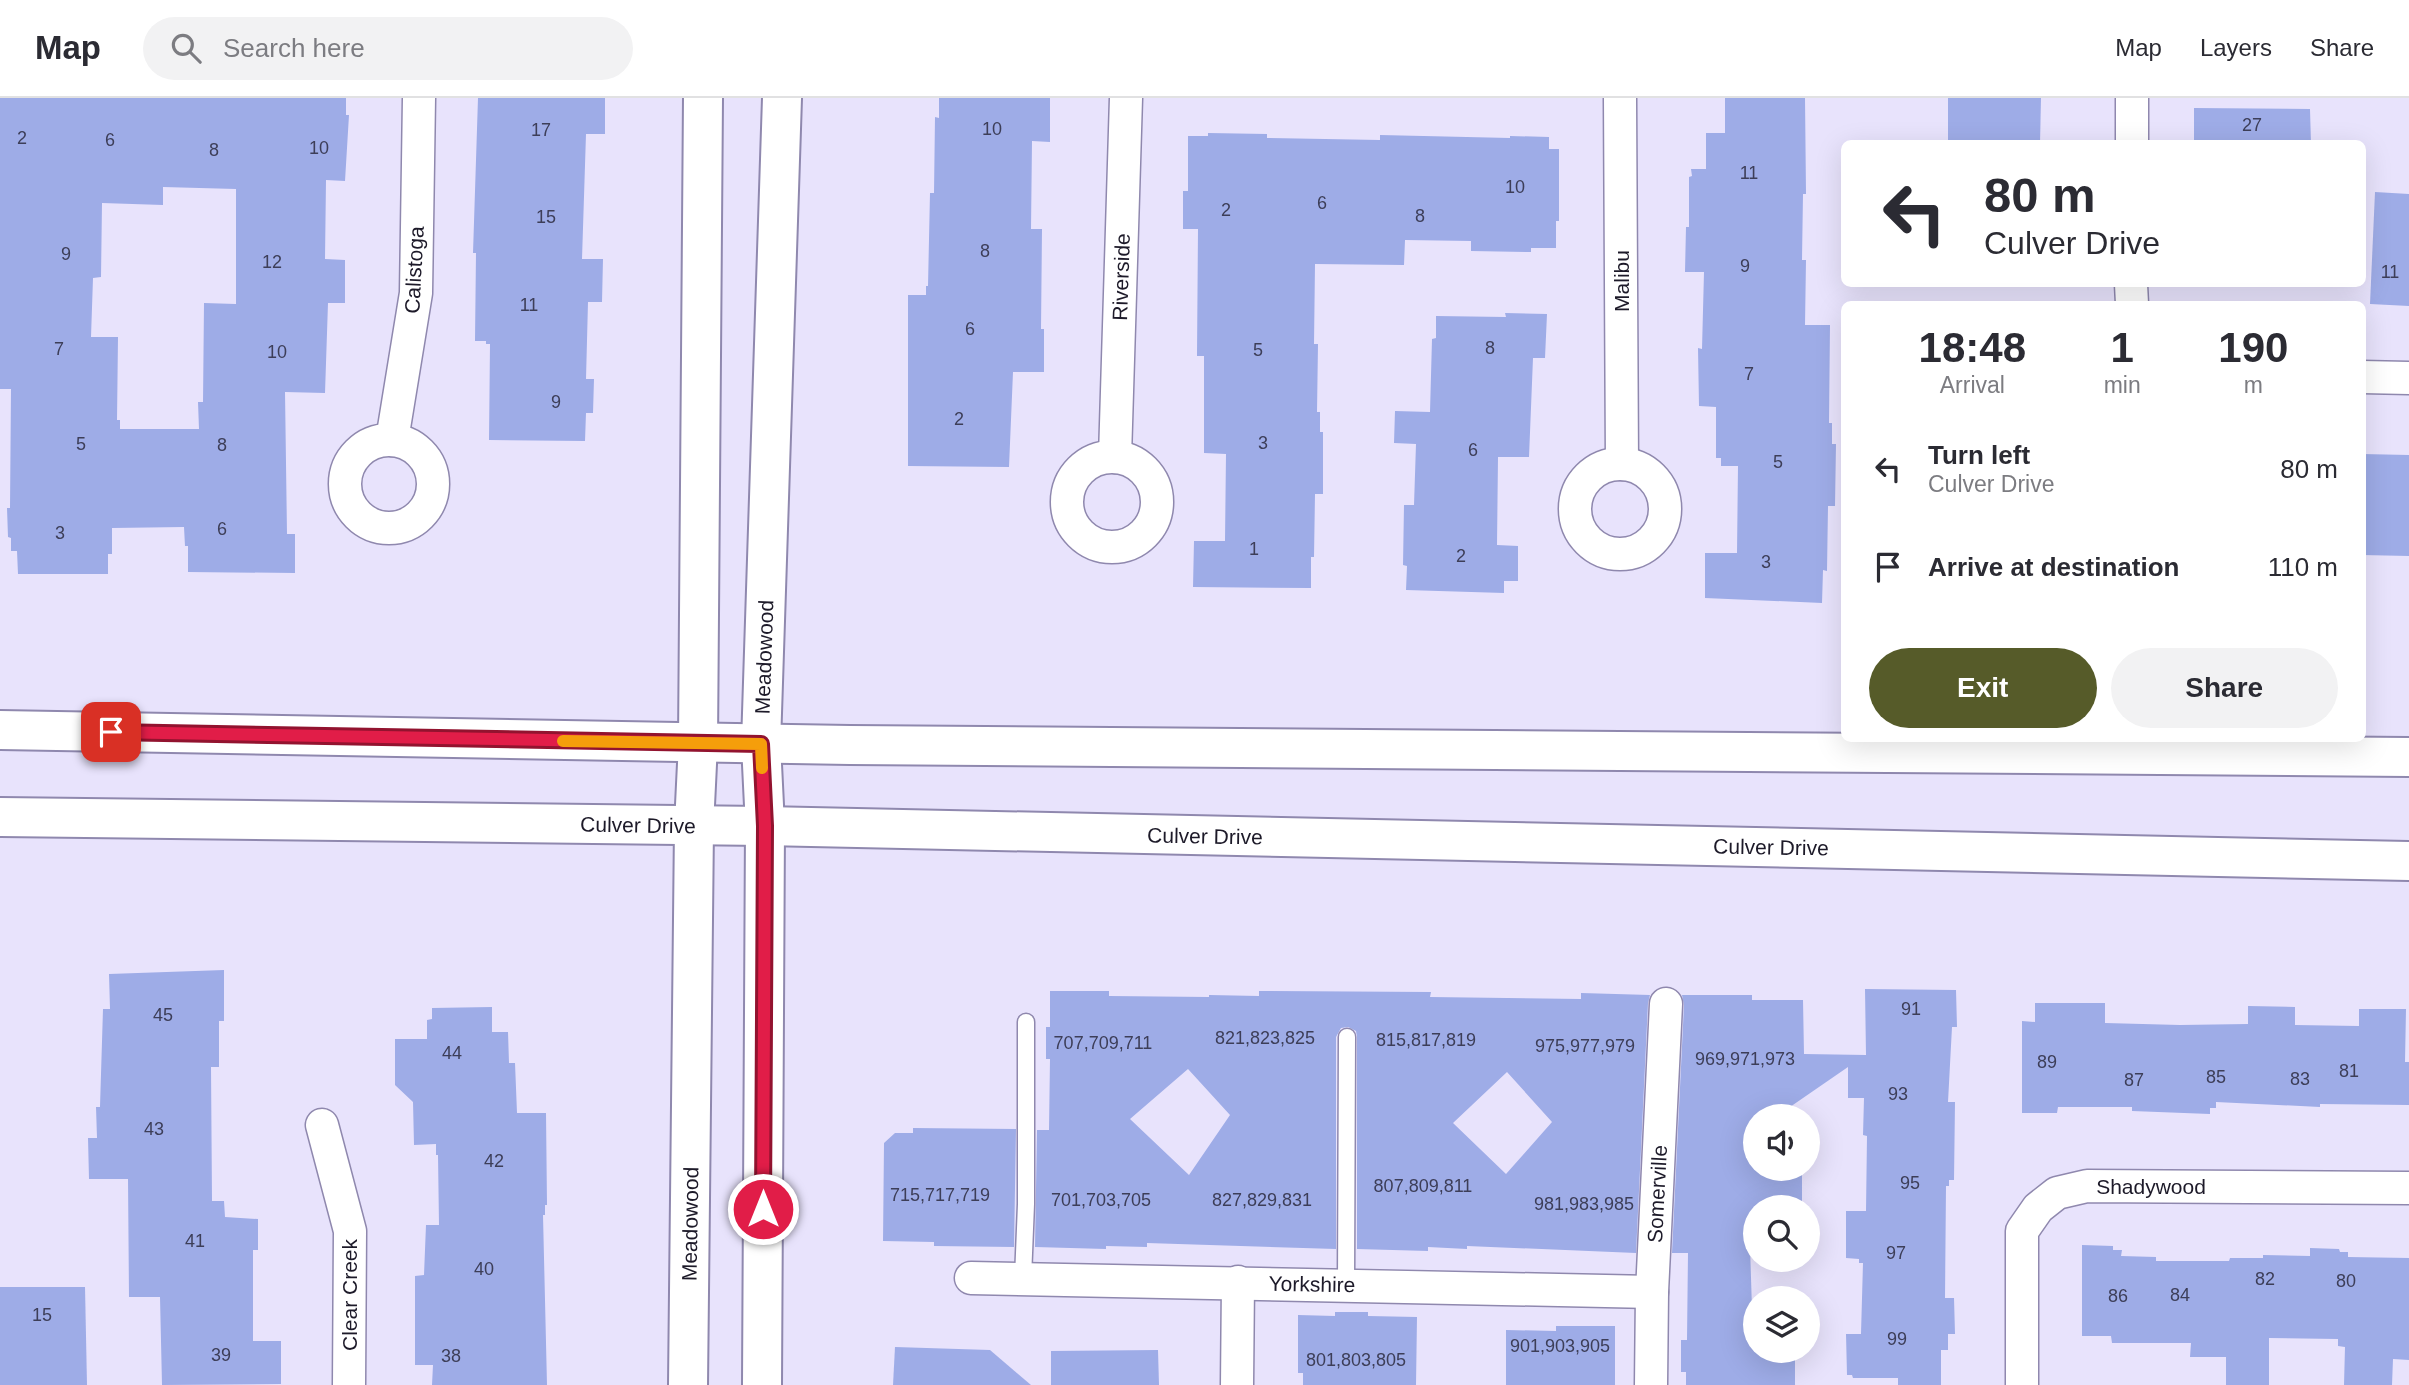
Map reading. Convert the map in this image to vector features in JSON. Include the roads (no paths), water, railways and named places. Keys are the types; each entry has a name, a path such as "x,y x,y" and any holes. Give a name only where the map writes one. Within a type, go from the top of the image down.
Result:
{"main road":[{"name":"Meadowood","path":"688,1385 694,826 698,743 703,98"},
{"name":"Meadowood","path":"762,1385 765,826 761,744 782,98"},
{"path":"0,730 761,744 2409,757"},
{"name":"Culver Drive","path":"0,817 765,826 2409,861"}],"street":[{"name":"Calistoga","path":"392,440 416,293 419,98"},
{"name":"Riverside","path":"1115,457 1126,98"},
{"name":"Malibu","path":"1620,98 1622,464"},
{"path":"2132,140 2133,98"},
{"path":"2366,377 2409,378"},
{"name":"Somerville","path":"1651,1385 1652,1292 1666,1004"},
{"name":"Clear Creek","path":"322,1125 350,1231 349,1385"},
{"name":"Shadywood","path":"2022,1385 2022,1231 2038,1208 2057,1193 2087,1186 2409,1188"},
{"name":"Yorkshire","path":"971,1278 1652,1292"},
{"path":"1237,1385 1238,1282"}],"lane":[{"path":"1023,1279 1026,1204 1026,1023"},
{"path":"1346,1285 1347,1037"}]}
